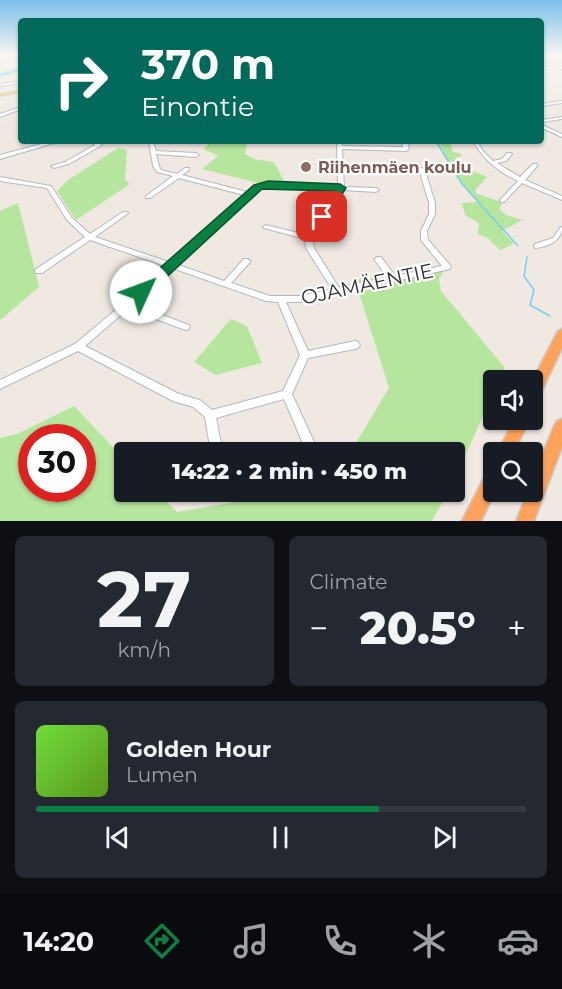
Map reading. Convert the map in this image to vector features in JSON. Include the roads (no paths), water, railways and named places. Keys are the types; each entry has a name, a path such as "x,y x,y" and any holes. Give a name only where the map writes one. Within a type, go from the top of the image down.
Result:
{"highway":[{"path":"543,374 562,333"},
{"path":"525,521 562,426"},
{"path":"471,521 483,498"}],"main road":[{"path":"0,95 18,92"}],"street":[{"path":"0,85 18,82"},
{"path":"544,105 562,102"},
{"path":"0,116 18,109"},
{"path":"544,121 562,118"},
{"path":"544,127 562,136"},
{"path":"0,157 47,144"},
{"path":"54,166 68,163 99,145 97,144"},
{"path":"152,144 157,169 249,194"},
{"path":"336,290 310,248 308,238 340,188 340,144 406,149 405,144"},
{"path":"476,144 481,154 491,163 562,198"},
{"path":"153,152 196,155"},
{"path":"491,163 504,160 509,154"},
{"path":"502,201 535,165"},
{"name":"OJAMÄENTIE","path":"0,179 49,187 69,219 89,237 257,296 282,300 300,299 447,267 425,240 424,231 432,214 432,203 422,170 341,166"},
{"path":"148,198 187,169"},
{"path":"0,385 78,347 258,187 268,185 376,190"},
{"path":"39,271 126,213"},
{"path":"266,227 308,238"},
{"path":"538,246 555,239 562,229"},
{"path":"378,259 392,278"},
{"path":"226,285 247,261"},
{"path":"282,300 305,355 287,394 308,442"},
{"path":"127,305 186,327"},
{"path":"305,355 355,345"},
{"path":"78,347 177,398 196,404 210,415 215,442"},
{"path":"210,415 287,394"}],"waterway":[{"path":"438,144 462,184 518,246"},
{"path":"527,257 524,276 534,290 530,305 550,316"}],"place":[{"name":"Riihenmäen koulu","path":"306,167"}]}
